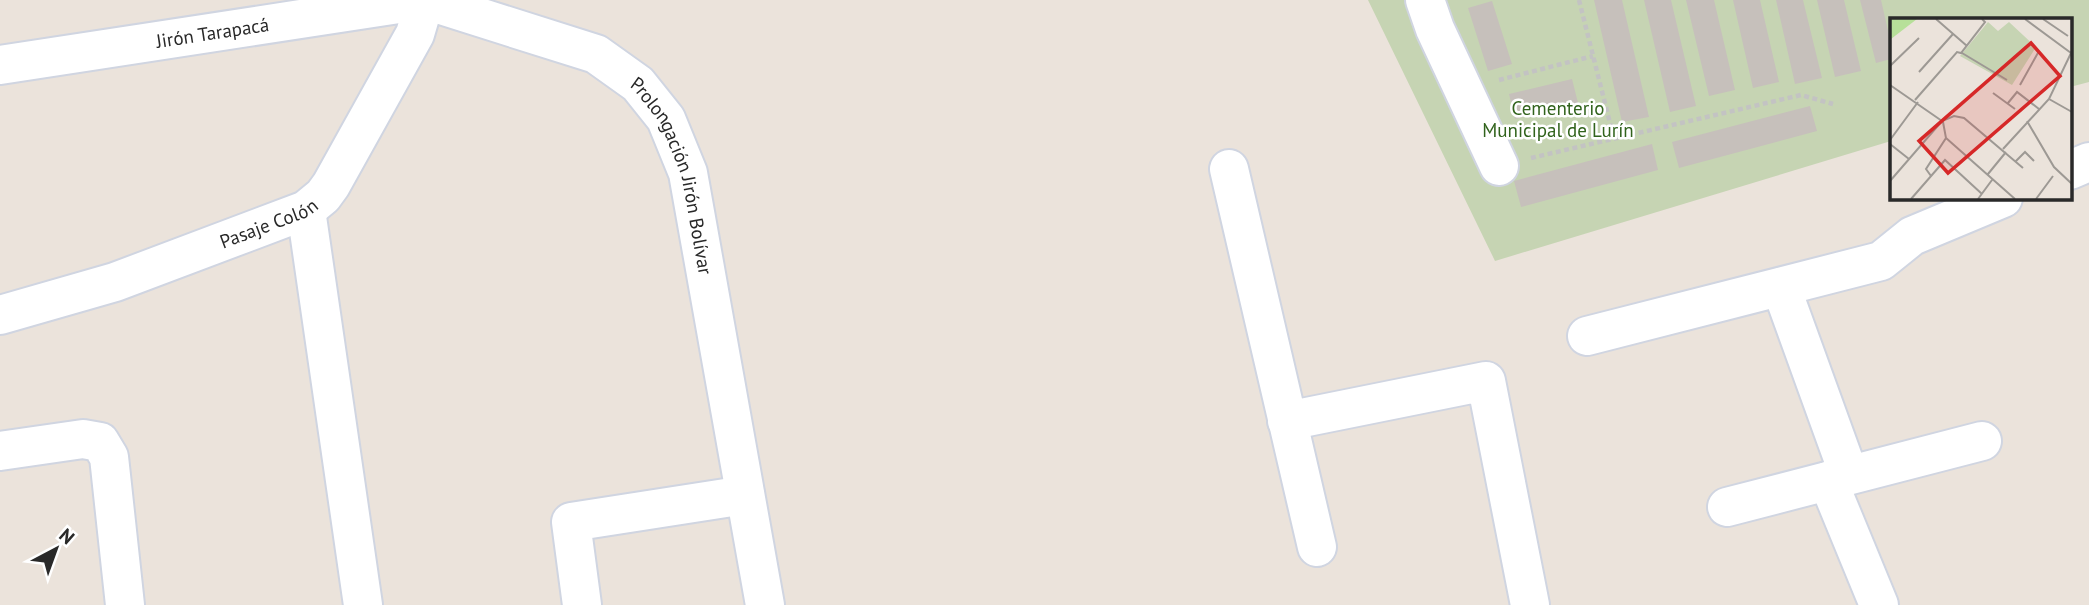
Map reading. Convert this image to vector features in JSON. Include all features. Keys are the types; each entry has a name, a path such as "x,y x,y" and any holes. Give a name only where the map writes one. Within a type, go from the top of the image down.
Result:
{"street":[{"name":"Jirón Tarapacá","path":"0,65 425,0"},
{"name":"Pasaje Colón","path":"0,315 115,282 306,210 323,196 331,185 415,34 425,0"},
{"name":"Prolongación Jirón Bolívar","path":"425,0 596,54 638,84 666,119 688,173 765,605"},
{"path":"1425,0 1435,29 1500,166"},
{"path":"2072,169 2089,162"},
{"path":"1229,169 1317,547"},
{"path":"1587,336 1881,261 1912,236 1998,200"},
{"path":"306,210 363,605"},
{"path":"1781,287 1880,605"},
{"path":"1287,421 1486,382 1530,605"},
{"path":"0,451 83,439 100,442 109,457 125,605"},
{"path":"1727,507 1982,441"},
{"path":"582,605 571,523 745,495"}],"path":[{"path":"1579,0 1614,139"},
{"path":"1464,89 1593,56"},
{"path":"1500,166 1801,95 1833,104"}],"green space":[{"name":"Cementerio Municipal de Lurín","path":"1368,0 2089,0 2089,82 2072,86 2072,18 1890,18 1890,141 1495,261"}],"building":[{"path":"1594,0 1622,0 1649,117 1622,122"},
{"path":"1644,0 1671,0 1696,106 1670,112"},
{"path":"1686,0 1714,0 1735,90 1709,96"},
{"path":"1733,0 1760,0 1779,82 1753,88"},
{"path":"1776,0 1803,0 1822,78 1795,84"},
{"path":"1817,0 1844,0 1861,71 1835,77"},
{"path":"1860,0 1881,0 1890,40 1890,59 1876,63"},
{"path":"1492,1 1512,64 1488,71 1468,8"},
{"path":"1572,79 1578,103 1515,119 1509,94"},
{"path":"1810,106 1817,131 1679,168 1672,142"},
{"path":"1652,144 1658,170 1521,207 1514,181"}]}
